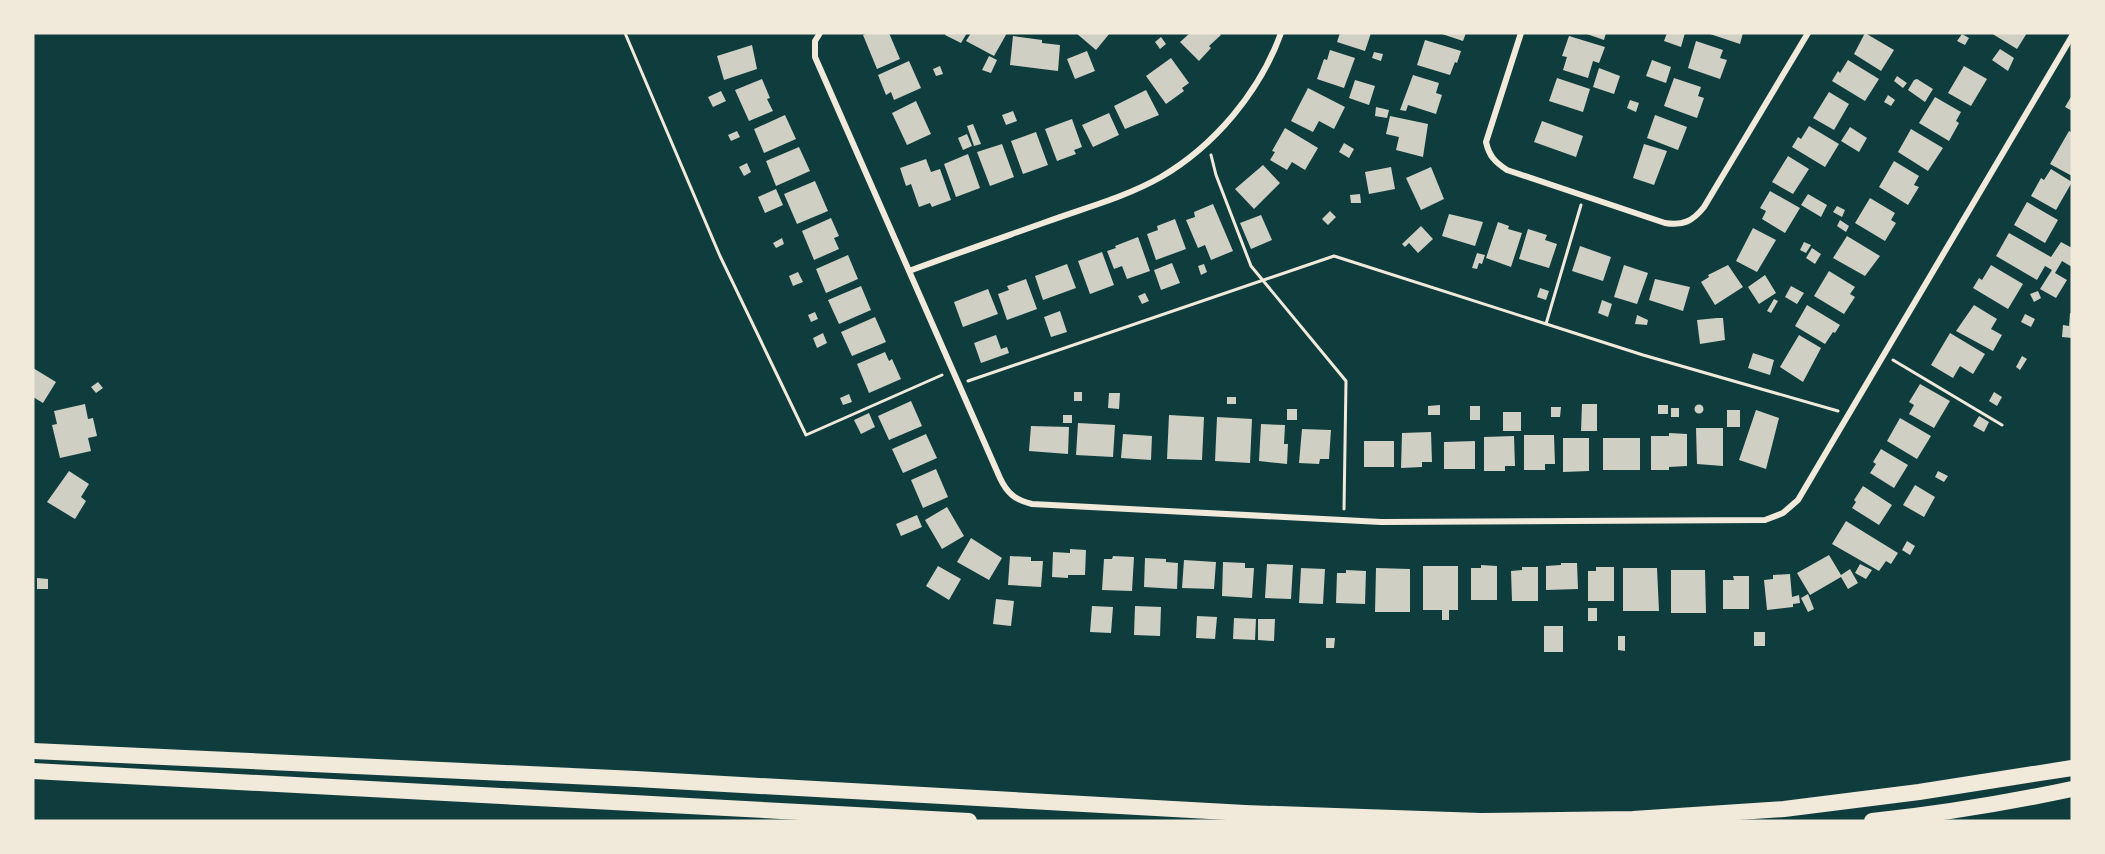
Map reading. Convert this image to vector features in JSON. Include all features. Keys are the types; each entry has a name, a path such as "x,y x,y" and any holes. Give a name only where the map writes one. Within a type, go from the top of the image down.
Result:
{"highway":[{"path":"33,751 672,781 1245,813 1481,821 1633,819 1784,809 1919,792 2072,768"},
{"path":"33,771 969,821"},
{"path":"1872,821 1934,814 2072,789"}],"street":[{"path":"820,33 815,40 815,57 1005,489 1013,497 1032,504 1382,522 1765,520 1783,513 1798,500 2072,36"},
{"path":"909,271 1132,190 1160,177 1186,160 1229,120 1262,74 1281,33"},
{"path":"1521,33 1486,142 1489,154 1497,164 1507,171 1676,225 1687,223 1704,207 1808,33"}],"path":[{"path":"625,33 720,256 806,435 953,370"},
{"path":"1208,141 1216,175 1251,266 1261,281 1346,381 1344,520"},
{"path":"1546,324 1584,196"},
{"path":"958,384 1334,256 1643,355 1848,415"},
{"path":"1884,354 2002,425"}],"building":[{"path":"889,33 900,59 877,69 863,35"},
{"path":"946,33 967,33 961,43 945,35"},
{"path":"971,33 1007,33 994,56 966,41"},
{"path":"1076,33 1110,33 1096,50"},
{"path":"1190,33 1219,33 1221,35 1209,46 1211,48 1199,61 1180,42"},
{"path":"1340,33 1371,33 1365,51 1337,42"},
{"path":"1439,33 1466,33 1463,41"},
{"path":"1584,33 1606,33 1604,40"},
{"path":"1667,33 1685,33 1681,47 1664,41"},
{"path":"1707,33 1743,33 1740,44"},
{"path":"1865,33 1894,50 1881,71 1854,54"},
{"path":"1991,33 2027,33 2017,49"},
{"path":"1962,34 1969,38 1965,45 1957,41"},
{"path":"1013,36 1060,45 1058,71 1010,65"},
{"path":"1569,36 1605,47 1599,63 1593,61 1588,78 1563,70 1567,57 1562,56"},
{"path":"1161,37 1166,44 1160,49 1155,42"},
{"path":"1425,40 1461,51 1450,75 1417,65"},
{"path":"1696,41 1723,50 1720,58 1727,60 1720,79 1688,68"},
{"path":"752,45 757,69 724,80 717,56"},
{"path":"2000,49 2014,58 2008,71 1992,60"},
{"path":"1330,50 1355,58 1344,88 1317,79"},
{"path":"1087,51 1095,71 1075,79 1067,59"},
{"path":"1374,52 1383,54 1381,61 1372,58"},
{"path":"989,56 997,60 991,73 982,70"},
{"path":"1171,58 1189,83 1182,88 1184,91 1166,104 1146,76"},
{"path":"1652,60 1671,67 1666,83 1646,76"},
{"path":"1848,60 1879,79 1865,101 1832,81"},
{"path":"909,61 921,88 894,100 891,92 886,95 878,75"},
{"path":"940,66 943,74 936,76 933,69"},
{"path":"1964,66 1987,79 1971,106 1948,93"},
{"path":"1599,68 1620,76 1614,94 1593,87"},
{"path":"1413,75 1439,83 1436,93 1442,95 1436,114 1408,105 1406,111 1400,110"},
{"path":"1897,76 1907,83 1903,88 1894,81"},
{"path":"1557,78 1590,89 1583,112 1549,101"},
{"path":"1674,78 1701,87 1698,96 1704,98 1697,118 1664,106"},
{"path":"762,79 773,111 749,121 735,90"},
{"path":"1917,79 1933,89 1925,102 1908,90"},
{"path":"1355,80 1375,86 1369,105 1349,98"},
{"path":"1308,88 1345,107 1334,129 1319,121 1313,132 1291,121"},
{"path":"1146,90 1159,115 1125,129 1114,106"},
{"path":"721,91 726,101 713,107 708,97"},
{"path":"1829,92 1849,104 1834,130 1813,118"},
{"path":"1888,95 1895,100 1891,106 1884,102"},
{"path":"2072,95 2072,111 2065,107"},
{"path":"1935,97 1961,112 1956,121 1959,123 1949,141 1919,123"},
{"path":"1630,100 1639,103 1636,112 1627,108"},
{"path":"916,101 931,134 907,145 892,113"},
{"path":"1376,107 1389,110 1387,118 1375,116"},
{"path":"1013,111 1017,121 1006,125 1002,115"},
{"path":"1109,113 1119,135 1093,147 1082,125"},
{"path":"785,115 796,139 764,153 754,129"},
{"path":"1655,115 1687,127 1678,150 1647,138"},
{"path":"1390,116 1428,124 1423,157 1396,150 1399,137 1386,134"},
{"path":"1072,119 1082,147 1074,150 1076,154 1057,161 1045,129"},
{"path":"1542,121 1583,136 1576,157 1534,142"},
{"path":"973,124 981,144 974,146 967,126"},
{"path":"1809,126 1839,144 1825,167 1792,147 1798,137 1801,139"},
{"path":"1850,127 1867,138 1859,152 1841,141"},
{"path":"1285,128 1318,148 1305,170 1292,162 1287,170 1270,160 1275,152 1272,151"},
{"path":"1911,129 1943,148 1928,171 1898,152"},
{"path":"737,131 740,137 731,141 728,135"},
{"path":"2069,131 2072,133 2072,176 2050,164"},
{"path":"1036,132 1048,165 1023,174 1011,141"},
{"path":"967,134 972,146 963,150 958,138"},
{"path":"1344,143 1354,149 1349,158 1339,152"},
{"path":"1002,144 1014,177 990,186 977,152"},
{"path":"1644,144 1667,151 1654,185 1633,178"},
{"path":"799,147 810,171 776,186 766,161"},
{"path":"968,154 980,188 956,197 944,164"},
{"path":"1788,156 1809,169 1793,194 1772,182"},
{"path":"926,159 931,172 940,169 951,200 932,207 930,203 919,207 911,184 906,186 900,168"},
{"path":"1894,161 1919,176 1914,185 1919,187 1908,205 1879,187"},
{"path":"747,163 751,172 744,176 739,167"},
{"path":"1263,165 1280,183 1254,209 1235,189"},
{"path":"1391,167 1395,189 1369,194 1365,172"},
{"path":"1431,167 1444,199 1421,210 1406,178"},
{"path":"2051,169 2072,182 2056,210 2031,196 2041,178 2044,180"},
{"path":"815,181 828,211 797,224 784,194"},
{"path":"776,189 783,205 765,213 758,197"},
{"path":"1770,191 1800,208 1785,233 1762,219 1766,211 1760,208"},
{"path":"1360,194 1361,203 1351,203 1350,195"},
{"path":"1808,194 1827,205 1821,217 1801,205"},
{"path":"1870,198 1895,213 1891,220 1896,223 1885,241 1855,223"},
{"path":"2027,202 2058,220 2045,243 2014,225"},
{"path":"1213,204 1233,251 1211,260 1205,245 1198,248 1186,220 1195,217 1194,212"},
{"path":"1837,206 1845,210 1842,217 1833,212"},
{"path":"1330,211 1336,217 1328,225 1322,219"},
{"path":"1449,214 1483,222 1475,246 1442,236"},
{"path":"1261,215 1272,240 1251,249 1240,223"},
{"path":"831,218 839,236 834,238 839,249 814,260 802,231"},
{"path":"1175,219 1186,249 1156,260 1147,234 1158,230 1157,226"},
{"path":"1840,220 1849,226 1846,232 1837,226"},
{"path":"1498,222 1509,226 1508,229 1522,233 1511,267 1486,258"},
{"path":"1421,226 1433,239 1418,253 1409,243 1405,247 1402,244"},
{"path":"1753,228 1776,240 1757,272 1736,261"},
{"path":"1528,229 1547,235 1545,240 1557,244 1549,268 1519,259"},
{"path":"2009,233 2051,257 2061,242 2072,248 2072,267 2062,261 2055,273 2067,280 2056,298 2040,289 2052,270 2045,266 2037,280 1996,256"},
{"path":"1847,236 1880,256 1865,276 1833,258"},
{"path":"1138,237 1150,271 1127,279 1122,266 1114,269 1107,251"},
{"path":"782,238 784,244 776,248 773,243"},
{"path":"1804,242 1811,245 1806,253 1800,250"},
{"path":"1580,246 1611,257 1603,281 1572,271"},
{"path":"1812,248 1821,254 1815,264 1806,258"},
{"path":"1102,252 1114,285 1090,294 1078,261"},
{"path":"1477,253 1485,255 1482,264 1479,263 1477,269 1472,268"},
{"path":"848,255 858,279 826,293 816,269"},
{"path":"1172,263 1180,283 1161,290 1154,270"},
{"path":"1067,264 1076,288 1043,300 1035,276"},
{"path":"1204,264 1207,272 1201,275 1198,266"},
{"path":"1624,265 1648,273 1637,304 1614,297"},
{"path":"1728,265 1743,287 1715,305 1701,282 1709,277 1708,275"},
{"path":"1991,265 2023,284 2008,309 1973,288 1979,278 1982,280"},
{"path":"1829,271 1855,287 1850,294 1855,297 1844,314 1814,296"},
{"path":"798,272 803,282 793,286 789,276"},
{"path":"1765,275 1776,293 1759,304 1748,287"},
{"path":"1026,279 1037,309 1007,320 998,294 1009,290 1007,286"},
{"path":"1655,279 1690,287 1683,311 1649,300"},
{"path":"861,286 871,310 839,324 828,300"},
{"path":"1791,286 1804,293 1797,304 1785,297"},
{"path":"1540,288 1549,291 1546,300 1537,297"},
{"path":"988,289 998,314 963,327 954,302"},
{"path":"2038,291 2041,298 2034,302 2030,294"},
{"path":"1145,293 1149,301 1142,304 1138,296"},
{"path":"1774,299 1778,301 1771,313 1767,311"},
{"path":"1602,300 1612,304 1608,317 1598,313"},
{"path":"1807,305 1840,325 1825,344 1795,326"},
{"path":"1974,305 1997,319 1991,329 2002,335 1993,351 1956,331"},
{"path":"1060,311 1067,332 1051,337 1044,317"},
{"path":"815,312 818,319 811,322 808,315"},
{"path":"2070,313 2072,313 2072,338 2062,337 2063,325 2069,326"},
{"path":"2025,314 2035,319 2031,327 2021,322"},
{"path":"1637,315 1648,320 1647,325 1635,324"},
{"path":"875,317 886,342 852,356 841,332"},
{"path":"1723,318 1725,340 1700,344 1697,320"},
{"path":"823,333 827,343 817,348 813,338"},
{"path":"1950,333 1985,354 1973,374 1960,366 1953,378 1931,365"},
{"path":"996,335 1001,349 1007,347 1009,353 981,363 974,343"},
{"path":"1799,335 1821,348 1803,382 1780,367"},
{"path":"885,352 889,361 892,359 901,379 869,393 857,364"},
{"path":"1753,353 1774,360 1770,375 1748,368"},
{"path":"2022,356 2027,359 2020,370 2016,367"},
{"path":"33,368 56,382 43,403 33,397"},
{"path":"98,382 103,388 96,393 91,387"},
{"path":"1920,384 1950,401 1934,428 1909,414 1914,405 1909,402"},
{"path":"1074,392 1082,392 1082,401 1074,401"},
{"path":"1994,392 2002,397 1997,406 1989,401"},
{"path":"1109,393 1120,393 1119,409 1108,408"},
{"path":"849,394 852,402 843,405 840,398"},
{"path":"1227,397 1236,397 1236,404 1227,404"},
{"path":"911,401 922,426 889,440 878,416"},
{"path":"85,404 88,419 93,418 97,436 88,438 91,451 60,458 52,425 57,424 54,411"},
{"path":"1582,404 1597,404 1597,431 1581,431"},
{"path":"1440,405 1440,415 1428,415 1428,406"},
{"path":"1658,405 1668,405 1668,414 1658,414"},
{"path":"1699,405 1703,409 1699,413 1695,409"},
{"path":"1470,406 1480,406 1480,420 1470,420"},
{"path":"1551,407 1561,407 1560,417 1551,417"},
{"path":"1671,408 1679,408 1679,417 1671,417"},
{"path":"1287,409 1297,409 1297,420 1287,420"},
{"path":"1727,410 1740,410 1740,427 1727,427"},
{"path":"1756,410 1779,418 1766,469 1739,460"},
{"path":"1503,412 1521,412 1521,431 1503,431"},
{"path":"869,413 875,427 861,434 854,420"},
{"path":"1063,415 1072,415 1072,423 1063,423"},
{"path":"1169,415 1204,417 1202,460 1167,459"},
{"path":"1979,416 1989,422 1984,432 1973,426"},
{"path":"1217,417 1252,419 1250,463 1215,461"},
{"path":"1900,418 1931,436 1917,459 1887,441"},
{"path":"1078,423 1115,425 1113,457 1076,455"},
{"path":"1261,424 1285,425 1284,444 1288,444 1287,464 1259,461"},
{"path":"1031,426 1069,427 1068,454 1029,451"},
{"path":"1696,428 1723,428 1723,466 1697,464"},
{"path":"1302,429 1331,430 1329,459 1320,459 1319,464 1299,463"},
{"path":"1431,432 1432,462 1422,462 1422,467 1401,468 1402,433"},
{"path":"1669,433 1687,434 1687,466 1669,467 1669,470 1651,470 1651,436 1669,436"},
{"path":"926,434 937,458 903,473 892,449"},
{"path":"1123,434 1152,436 1151,460 1121,458"},
{"path":"1524,435 1554,435 1555,464 1545,464 1545,470 1524,470"},
{"path":"1514,436 1515,466 1505,466 1505,471 1484,471 1484,437"},
{"path":"1563,438 1589,438 1589,471 1563,472"},
{"path":"1603,438 1640,438 1640,470 1603,470"},
{"path":"1364,441 1394,441 1394,467 1364,467"},
{"path":"1475,441 1475,469 1444,469 1444,442"},
{"path":"1881,449 1908,465 1894,488 1870,473 1876,464 1873,462"},
{"path":"936,469 948,497 923,508 911,480"},
{"path":"69,471 89,484 81,497 86,501 75,519 47,502"},
{"path":"1938,471 1948,476 1944,482 1935,477"},
{"path":"1915,485 1935,497 1924,517 1903,505"},
{"path":"1863,486 1892,505 1879,525 1852,508"},
{"path":"947,507 964,536 942,549 925,520"},
{"path":"917,515 922,527 901,536 896,524"},
{"path":"1846,521 1898,553 1891,564 1886,561 1879,571 1832,544"},
{"path":"971,538 1002,558 989,580 957,562"},
{"path":"1907,541 1915,546 1910,555 1902,550"},
{"path":"1070,549 1086,550 1085,575 1068,575 1068,578 1052,577 1053,552 1070,553"},
{"path":"1829,555 1841,575 1850,569 1858,583 1848,589 1841,577 1810,595 1797,573"},
{"path":"1010,556 1031,557 1031,561 1043,561 1041,587 1008,585"},
{"path":"1113,556 1134,557 1132,591 1102,590 1104,559 1112,559"},
{"path":"1145,558 1166,559 1166,562 1178,563 1177,589 1144,587"},
{"path":"1184,560 1216,562 1214,589 1182,588"},
{"path":"1223,562 1245,563 1245,568 1254,568 1252,598 1222,596"},
{"path":"1561,563 1577,563 1578,589 1546,590 1546,566 1561,565"},
{"path":"1267,564 1293,565 1291,599 1265,598"},
{"path":"1860,564 1872,570 1866,579 1855,573"},
{"path":"1481,565 1497,566 1497,600 1471,600 1471,568 1481,568"},
{"path":"938,566 961,579 949,600 926,586"},
{"path":"1423,566 1458,566 1458,610 1449,610 1449,620 1442,620 1442,610 1423,610"},
{"path":"1522,567 1538,567 1538,601 1512,601 1511,571 1522,570"},
{"path":"1596,567 1614,567 1614,601 1588,601 1588,571 1596,571"},
{"path":"1301,568 1325,569 1323,604 1299,603"},
{"path":"1376,568 1410,569 1410,612 1375,612"},
{"path":"1623,568 1657,568 1659,611 1623,611"},
{"path":"1346,570 1366,571 1365,604 1336,603 1337,573 1346,573"},
{"path":"1671,570 1705,570 1706,613 1671,613"},
{"path":"1790,574 1792,597 1799,595 1800,603 1793,604 1793,607 1767,610 1764,580 1773,579 1773,575"},
{"path":"1733,576 1749,576 1749,609 1723,609 1723,580 1734,580"},
{"path":"37,578 48,579 48,589 37,589"},
{"path":"1808,594 1814,609 1808,612 1801,598"},
{"path":"996,599 1014,601 1011,626 993,624"},
{"path":"1092,606 1113,607 1111,633 1090,632"},
{"path":"1135,606 1161,607 1160,636 1134,635"},
{"path":"1588,608 1597,608 1597,621 1588,621"},
{"path":"1197,616 1217,617 1215,639 1196,638"},
{"path":"1234,618 1256,619 1255,640 1233,639"},
{"path":"1258,619 1275,619 1274,641 1258,640"},
{"path":"1544,626 1563,626 1563,652 1544,652"},
{"path":"1754,632 1765,632 1765,646 1754,646"},
{"path":"1618,636 1625,636 1625,651 1618,650"},
{"path":"1326,638 1335,638 1334,648 1326,648"}]}
